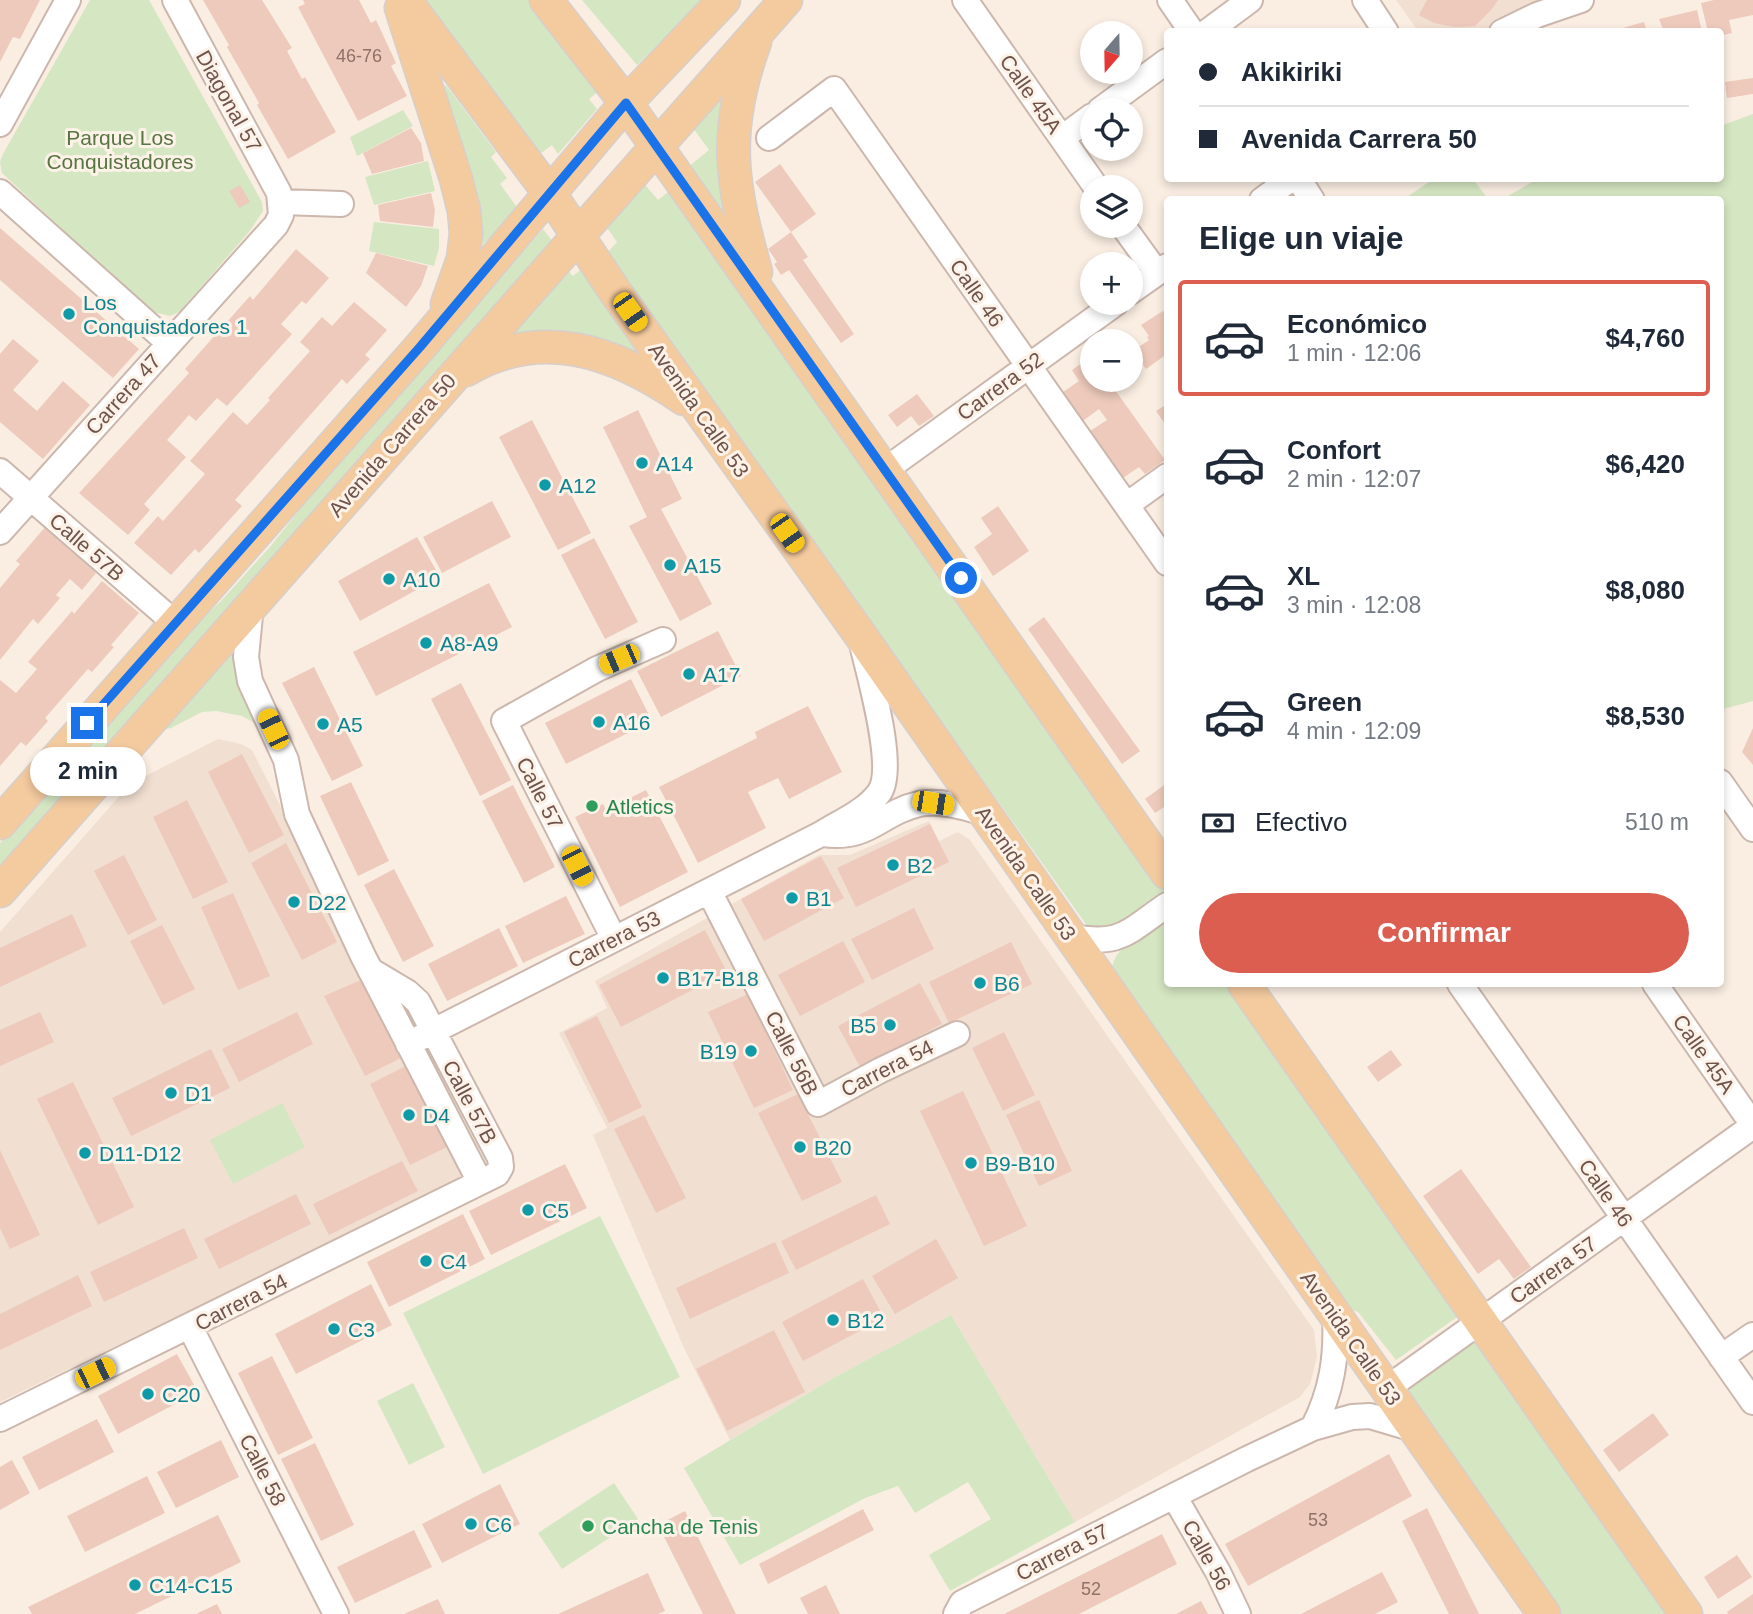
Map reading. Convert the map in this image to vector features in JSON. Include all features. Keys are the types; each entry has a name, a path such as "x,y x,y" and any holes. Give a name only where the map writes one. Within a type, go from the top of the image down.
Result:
{"main road":[{"path":"398,0 464,211 466,241 463,259 439,325"},
{"name":"Avenida Calle 53","path":"405,0 550,194 1544,1614"},
{"path":"546,0 626,103 762,294 1164,869"},
{"name":"Avenida Carrera 50","path":"0,822 439,325 626,103 724,0"},
{"name":"Avenida Carrera 50","path":"0,891 786,0"},
{"path":"760,30 740,88 733,147 739,211 762,294"},
{"path":"449,379 482,360 508,350 562,346 601,355 634,369 698,408"},
{"path":"1246,987 1686,1614"}],"street":[{"path":"0,124 68,0"},
{"name":"Diagonal 57","path":"175,0 272,178 282,202"},
{"name":"Calle 45A","path":"965,0 1088,175"},
{"path":"1170,0 1189,28"},
{"path":"1212,28 1250,0"},
{"path":"1365,0 1383,28"},
{"path":"1510,28 1537,15 1581,0"},
{"path":"1116,98 1164,63"},
{"name":"Calle 46","path":"769,138 834,89 1164,558"},
{"path":"1062,138 1080,125"},
{"path":"1267,196 1287,182"},
{"path":"0,192 169,343"},
{"path":"282,202 341,204"},
{"name":"Carrera 47","path":"0,532 275,225 281,215 282,202"},
{"path":"1134,238 1162,270 1143,283"},
{"name":"Carrera 52","path":"885,470 1099,315"},
{"name":"Calle 57B","path":"0,471 174,623"},
{"path":"1128,504 1164,478"},
{"name":"Calle 57B","path":"251,605 246,648 250,681 286,760 297,814 366,963 480,1182 497,1174 501,1167 500,1158 418,1002 366,963"},
{"name":"Carrera 53","path":"408,1044 821,834 865,807 880,792 886,772 883,742 861,636"},
{"name":"Calle 57","path":"614,939 504,721 597,668 663,640"},
{"path":"1724,788 1753,829"},
{"name":"Carrera 53","path":"821,834 840,836 859,833 920,804 963,807 984,813"},
{"name":"Calle 56B","path":"709,891 818,1104"},
{"path":"1069,936 1094,941 1118,939 1164,907"},
{"name":"Calle 46","path":"1462,987 1753,1402"},
{"name":"Calle 45A","path":"1657,987 1753,1126"},
{"name":"Carrera 54","path":"818,1104 957,1034"},
{"name":"Carrera 57","path":"1386,1389 1753,1126"},
{"name":"Carrera 54","path":"0,1419 480,1182"},
{"path":"1313,1428 1325,1405 1331,1384 1336,1342 1335,1316"},
{"name":"Calle 58","path":"190,1327 337,1614"},
{"path":"1721,1357 1753,1335"},
{"name":"Carrera 57","path":"959,1609 1174,1496 1313,1428 1352,1417 1370,1416 1414,1429"},
{"name":"Calle 56","path":"1174,1496 1218,1572 1238,1614"}],"shaded area":[{"path":"1396,0 1562,0 1498,28 1416,28"},
{"path":"218,739 241,744 252,750 468,1176 0,1402 0,932 130,784"},
{"path":"929,821 939,841 958,832 970,840 1314,1330 1317,1357 1310,1384 1300,1397 1075,1522 951,1315 835,1377 730,1440 684,1348 593,1135 607,1128 559,1033 607,1008 595,981 819,855 850,855"}],"green space":[{"name":"Parque Los Conquistadores","path":"90,0 149,0 262,202 263,211 249,232 179,312 170,316 150,311 2,173 0,162 3,154"},
{"path":"422,0 533,0 600,90 589,99 597,109 558,154 552,145 540,154"},
{"path":"582,0 703,0 637,65"},
{"path":"446,85 496,152 491,157 507,178 500,184 519,210 481,246 468,168 443,87"},
{"path":"727,85 721,120 720,152 721,183 727,218 687,168 709,150 690,124"},
{"path":"403,110 413,126 357,156 350,137"},
{"path":"1753,114 1753,701 1724,709 1724,196 1508,196 1532,182 1724,182 1724,125"},
{"path":"428,161 435,191 374,205 365,177"},
{"path":"641,180 658,200 673,188 1164,890 1164,896 1109,933 1093,934 606,254 617,242 603,222"},
{"path":"1429,182 1475,182 1486,196 1408,196"},
{"path":"374,222 439,229 439,248 434,266 369,251"},
{"path":"543,229 553,242 0,869 0,843 178,641 221,601 269,548 352,444"},
{"path":"560,263 573,276 586,265 671,381 485,346"},
{"path":"238,638 264,728 242,716 216,711 202,712 171,728 156,731"},
{"path":"1164,920 1164,987 1234,987 1463,1313 1396,1360 1358,1312 1342,1307 1112,970 1118,953"},
{"path":"282,1103 305,1147 233,1184 210,1140"},
{"path":"600,1216 680,1377 483,1474 403,1313"},
{"path":"951,1315 1075,1522 950,1591 929,1555 991,1519 968,1482 915,1513 898,1486 865,1498 740,1565 684,1468 835,1377"},
{"path":"1480,1336 1674,1614 1555,1614 1401,1394"},
{"path":"413,1383 445,1447 409,1465 377,1401"},
{"name":"Cancha de Tenis","path":"614,1483 638,1519 562,1569 538,1533"}],"building":[{"path":"0,0 40,0 20,39 13,37 0,62"},
{"path":"203,0 262,0 292,48 287,51 302,79 305,77 336,132 288,159"},
{"path":"303,0 359,0 371,23 376,20 396,63 391,66 407,96 358,121 298,7 305,4"},
{"path":"1427,0 1498,0 1475,26 1456,27 1434,23 1419,15"},
{"path":"1714,0 1753,0 1753,15 1729,20 1732,33 1724,35 1724,28 1707,28 1701,3"},
{"path":"1697,10 1701,28 1662,28 1659,19"},
{"path":"1644,22 1646,28 1623,28"},
{"path":"1753,78 1753,94 1727,98 1725,82"},
{"path":"411,128 421,143 424,161 372,174 363,153"},
{"path":"780,164 816,214 791,232 755,182"},
{"path":"240,185 250,202 239,208 229,191"},
{"path":"431,193 435,210 433,227 380,221 378,205"},
{"name":"Los Conquistadores 1","path":"0,228 139,349 113,378 0,280"},
{"path":"791,232 808,257 803,260 854,334 841,343 789,270 781,275 774,264 777,262 768,249"},
{"path":"296,249 329,278 306,304 302,301 281,324 292,334 227,406 217,398 196,421 189,415 167,440 186,457 144,504 150,510 128,535 79,493 189,373 185,369 250,296 253,300"},
{"path":"376,253 428,266 421,286 406,307 366,273"},
{"path":"354,302 387,330 365,355 370,359 347,384 342,379 235,500 242,506 199,553 195,549 171,575 134,543 158,516 163,521 205,474 190,461 233,412 247,425 310,351 300,342 322,317 332,326"},
{"path":"1163,311 1164,356 1146,369 1143,365 1143,344 1149,340 1141,325"},
{"path":"13,339 39,361 13,390 37,411 63,381 90,405 43,459 0,422 0,354"},
{"path":"1080,364 1080,392 1117,392 1164,461 1145,474 1139,467 1120,480 1087,433 1107,420 1099,409 1080,423 1060,394 1079,381 1072,370"},
{"path":"917,394 934,416 919,426 911,416 897,427 888,415"},
{"path":"1164,406 1164,423 1156,411"},
{"path":"638,410 682,499 661,509 712,604 680,621 629,526 647,517 603,427"},
{"name":"A12","path":"532,420 591,533 558,550 499,437"},
{"path":"492,501 511,537 442,573 423,537"},
{"path":"998,506 1029,551 993,576 974,547 992,534 981,518"},
{"path":"46,526 96,573 82,590 70,579 56,595 60,598 38,624 33,619 0,660 0,588 20,564 16,561"},
{"name":"A10","path":"417,537 440,577 360,621 338,581"},
{"path":"594,538 638,622 605,639 561,555"},
{"path":"102,581 139,613 92,672 88,669 45,718 48,721 26,746 21,742 0,766 0,680 16,693 37,669 28,662"},
{"name":"A8-A9","path":"489,583 512,627 376,696 353,652"},
{"path":"1044,617 1140,751 1122,764 1028,629"},
{"name":"A17","path":"718,631 741,676 661,717 637,671"},
{"name":"A5","path":"314,667 363,766 332,781 282,683"},
{"name":"A16","path":"631,679 652,721 566,764 545,723"},
{"path":"461,683 511,780 480,796 431,699"},
{"path":"808,706 842,772 789,799 778,778 748,792 766,828 698,863 659,787 757,738 755,732"},
{"path":"1753,728 1753,765 1742,752"},
{"path":"242,754 284,835 249,853 208,772"},
{"path":"351,782 389,861 358,876 320,796"},
{"path":"513,785 555,867 524,883 482,801"},
{"path":"1164,785 1164,807 1155,813 1145,799"},
{"path":"646,790 688,872 620,907 575,817 603,804 606,810"},
{"path":"187,800 228,882 193,899 153,817"},
{"name":"B2","path":"930,824 949,862 856,907 837,868"},
{"name":"D22","path":"286,843 337,942 302,960 251,863"},
{"path":"124,855 157,920 128,935 94,871"},
{"name":"B1","path":"821,856 844,898 764,941 741,899"},
{"path":"394,869 434,946 403,962 364,885"},
{"path":"233,893 270,976 238,990 201,907"},
{"path":"566,896 585,934 523,963 505,926"},
{"path":"914,908 934,949 872,980 851,939"},
{"path":"72,914 87,946 0,987 0,948"},
{"path":"162,925 195,989 163,1005 130,941"},
{"path":"499,928 518,966 447,1001 428,964"},
{"name":"B17-B18","path":"705,930 727,972 621,1027 599,985"},
{"path":"843,941 865,982 800,1016 778,975"},
{"name":"B6","path":"1011,942 1032,984 949,1023 929,982"},
{"path":"363,979 403,1057 365,1076 324,996"},
{"name":"B5","path":"920,983 942,1024 860,1067 838,1026"},
{"name":"B19","path":"748,994 793,1090 754,1108 708,1012"},
{"path":"40,1012 54,1042 0,1066 0,1030"},
{"path":"297,1012 313,1044 239,1082 222,1049"},
{"path":"597,1016 642,1107 609,1123 564,1032"},
{"path":"1004,1032 1035,1095 1003,1111 972,1048"},
{"name":"D1","path":"211,1049 230,1088 131,1136 112,1098"},
{"path":"1391,1050 1402,1065 1378,1082 1367,1067"},
{"name":"D4","path":"408,1065 449,1146 410,1165 370,1084"},
{"name":"D11-D12","path":"73,1082 134,1207 98,1225 37,1099"},
{"name":"B9-B10","path":"963,1091 1027,1226 984,1246 920,1111"},
{"name":"B20","path":"798,1094 842,1182 802,1201 758,1113"},
{"path":"1039,1100 1072,1171 1039,1186 1006,1115"},
{"path":"644,1115 686,1198 656,1213 614,1129"},
{"path":"0,1150 40,1235 10,1249 0,1228"},
{"path":"402,1161 418,1191 329,1235 313,1204"},
{"name":"C5","path":"565,1164 587,1208 491,1255 469,1211"},
{"path":"1461,1169 1531,1267 1514,1279 1499,1259 1478,1274 1423,1196"},
{"path":"296,1194 311,1224 219,1269 204,1239"},
{"path":"876,1195 890,1224 796,1270 781,1241"},
{"name":"C4","path":"463,1214 485,1259 389,1307 367,1262"},
{"path":"184,1228 198,1258 104,1302 90,1272"},
{"path":"936,1239 958,1278 895,1314 872,1276"},
{"path":"775,1242 789,1273 690,1319 676,1288"},
{"path":"78,1275 92,1306 0,1350 0,1314"},
{"name":"B12","path":"863,1279 884,1318 803,1361 782,1322"},
{"name":"C3","path":"371,1284 392,1325 296,1374 275,1334"},
{"path":"774,1330 805,1392 727,1431 696,1369"},
{"name":"C20","path":"177,1354 198,1392 118,1434 98,1396"},
{"path":"272,1356 313,1438 278,1455 238,1373"},
{"path":"1653,1413 1669,1435 1619,1472 1603,1450"},
{"path":"97,1419 114,1452 39,1490 22,1457"},
{"path":"221,1440 239,1477 176,1508 157,1472"},
{"path":"315,1443 354,1525 321,1541 281,1459"},
{"path":"1389,1454 1412,1496 1248,1586 1225,1544"},
{"path":"12,1460 30,1493 0,1510 0,1467"},
{"path":"147,1476 165,1513 85,1552 67,1516"},
{"name":"C6","path":"500,1484 520,1524 442,1563 422,1524"},
{"path":"1427,1508 1479,1614 1449,1614 1402,1521"},
{"path":"863,1509 874,1530 768,1584 759,1564"},
{"path":"685,1511 736,1614 703,1614 658,1525"},
{"name":"C14-C15","path":"218,1515 241,1562 135,1614 32,1614 28,1607"},
{"path":"414,1530 432,1567 355,1603 337,1567"},
{"path":"1162,1534 1177,1564 1079,1614 1004,1614"},
{"path":"1737,1555 1752,1577 1718,1599 1704,1577"},
{"path":"1382,1572 1398,1602 1375,1614 1301,1614"},
{"path":"648,1573 665,1611 658,1614 558,1614"},
{"path":"826,1585 840,1614 808,1614 800,1598"},
{"path":"1753,1594 1753,1614 1728,1614 1727,1612"},
{"path":"438,1599 445,1614 404,1614"},
{"path":"1201,1601 1208,1614 1176,1614"},
{"path":"217,1604 222,1614 196,1614"}],"place":[{"name":"Los Conquistadores 1","path":"69,314"},
{"name":"A14","path":"642,463"},
{"name":"A12","path":"545,485"},
{"name":"A15","path":"670,565"},
{"name":"A10","path":"389,579"},
{"name":"A8-A9","path":"426,643"},
{"name":"A17","path":"689,674"},
{"name":"A16","path":"599,722"},
{"name":"A5","path":"323,724"},
{"name":"Atletics","path":"592,806"},
{"name":"B2","path":"893,865"},
{"name":"B1","path":"792,898"},
{"name":"D22","path":"294,902"},
{"name":"B17-B18","path":"663,978"},
{"name":"B6","path":"980,983"},
{"name":"B5","path":"890,1025"},
{"name":"B19","path":"751,1051"},
{"name":"D1","path":"171,1093"},
{"name":"D4","path":"409,1115"},
{"name":"B20","path":"800,1147"},
{"name":"D11-D12","path":"85,1153"},
{"name":"B9-B10","path":"971,1163"},
{"name":"C5","path":"528,1210"},
{"name":"C4","path":"426,1261"},
{"name":"B12","path":"833,1320"},
{"name":"C3","path":"334,1329"},
{"name":"C20","path":"148,1394"},
{"name":"C6","path":"471,1524"},
{"name":"Cancha de Tenis","path":"588,1526"},
{"name":"C14-C15","path":"135,1585"}],"route":[{"path":"87,723 420,347 626,103 961,578"}]}
